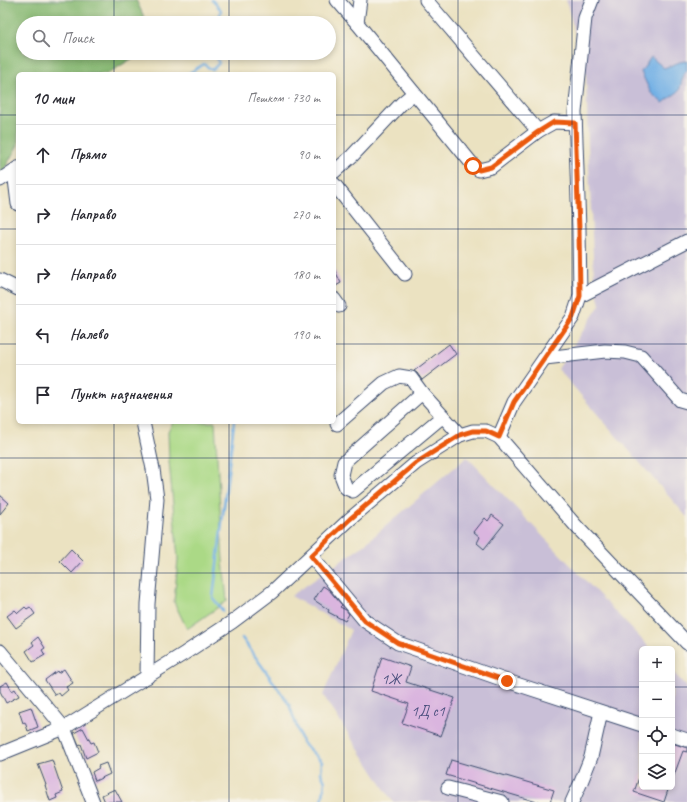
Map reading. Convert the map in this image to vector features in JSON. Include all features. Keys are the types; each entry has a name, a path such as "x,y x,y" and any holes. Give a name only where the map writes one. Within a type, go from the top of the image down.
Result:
{"street":[{"path":"337,0 473,166 479,170 491,167 554,122 575,123"},
{"path":"357,23 360,0"},
{"path":"426,0 538,132"},
{"path":"499,437 514,402 573,317 580,296 575,112 585,18 592,0"},
{"path":"336,170 352,156 402,103 414,93"},
{"path":"0,180 16,169"},
{"path":"16,170 14,171 16,188"},
{"path":"336,186 406,274"},
{"path":"580,296 687,241"},
{"path":"0,280 16,288"},
{"path":"545,358 605,351 625,352 641,356 680,400 687,402"},
{"path":"337,424 384,383 400,376 411,378 422,393 460,435"},
{"path":"422,393 344,462 341,475 346,488 354,491 443,416"},
{"path":"143,424 153,469 157,499 148,604 147,677"},
{"path":"0,754 64,728 232,622 272,592 350,519 416,463 460,435 473,431 486,431 499,437 576,526 687,643"},
{"path":"311,556 365,621 398,643 507,681 639,724"},
{"path":"0,651 64,728 92,802"},
{"path":"572,802 590,757 601,712"},
{"path":"675,736 687,740"},
{"path":"448,788 502,802"}],"shaded area":[{"path":"566,0 687,0 687,517 558,369 600,305 594,278 586,74"},
{"path":"467,457 648,646 639,646 639,790 675,790 675,674 687,687 687,802 393,802 323,695 351,630 291,596 360,548"}],"green space":[{"path":"0,0 136,0 144,16 16,16 16,60 130,60 110,72 16,72 16,149 0,177"},
{"path":"172,424 215,424 223,560 227,601 187,629 174,602 178,559 169,461 168,431"}],"water":[{"path":"651,57 664,68 687,61 687,71 684,74 679,91 663,103 651,93 641,72"}],"building":[{"path":"336,273 341,283 336,286"},
{"path":"449,344 456,354 422,380 414,371"},
{"path":"0,495 9,503 0,514"},
{"path":"492,515 504,524 484,549 477,543 480,537 474,532 485,518 488,521"},
{"path":"71,549 83,561 72,573 60,561"},
{"path":"323,586 329,590 342,605 340,607 346,610 349,614 345,621 328,612 329,610 314,600"},
{"path":"25,607 27,609 30,607 35,614 16,628 7,616 15,610 18,613"},
{"path":"38,637 45,648 42,650 45,655 33,662 26,651 34,645 32,642"},
{"path":"382,657 411,667 406,682 455,698 441,736 402,723 409,704 371,691"},
{"path":"64,669 73,683 66,687 68,690 61,696 59,693 55,695 45,680 57,671 58,673"},
{"path":"7,682 12,691 15,689 19,696 6,703 0,691 0,686"},
{"path":"31,707 38,727 28,731 25,722 23,723 19,711"},
{"path":"83,728 91,743 94,742 98,752 86,758 81,744 79,745 74,733"},
{"path":"675,744 687,748 687,752 683,751 675,773"},
{"path":"52,760 63,792 56,795 57,798 50,801 38,764"},
{"path":"451,760 554,790 550,802 537,802 446,775"},
{"path":"106,763 110,774 95,781 92,772 99,768 98,766"},
{"path":"639,778 639,790 668,790 664,802 634,792"},
{"path":"115,789 122,802 105,802 102,795"}],"waterway":[{"path":"212,0 221,10 220,16"},
{"path":"191,72 204,64 212,70 219,63 218,60"},
{"path":"223,611 213,598 234,424"},
{"path":"242,638 289,704 302,742 322,762 321,773 325,782 322,802"}],"route":[{"path":"473,166 479,170 491,167 554,122 575,123 580,296 573,317 514,402 499,437 486,431 473,431 460,435 416,463 350,519 311,556 365,621 398,643 507,681"}]}
